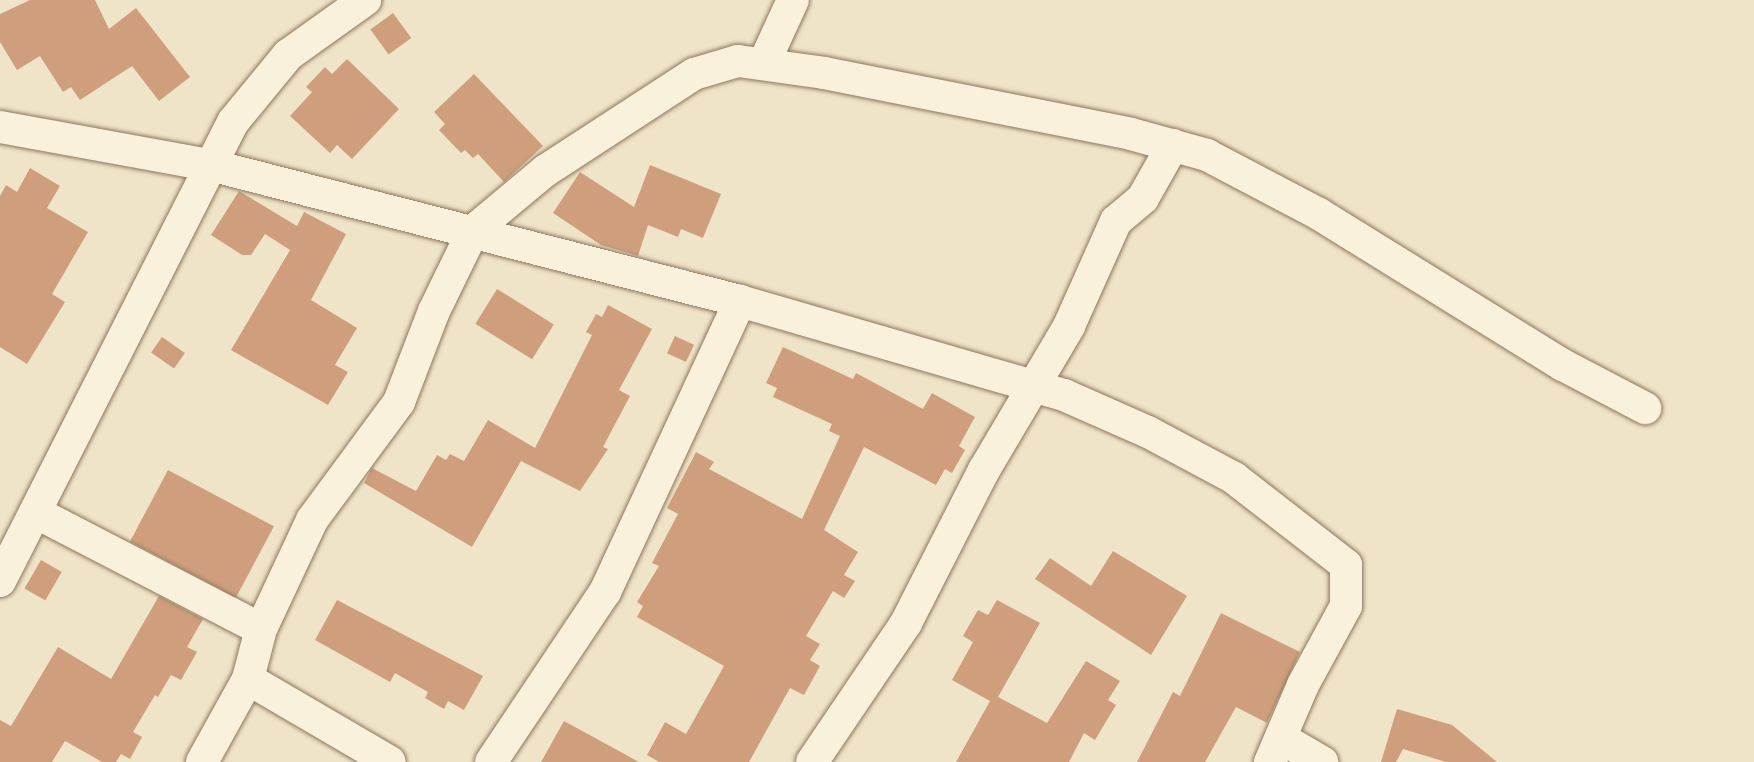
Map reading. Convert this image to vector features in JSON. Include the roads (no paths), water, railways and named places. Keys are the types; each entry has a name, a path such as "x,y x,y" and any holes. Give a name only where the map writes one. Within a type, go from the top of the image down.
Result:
{"street":[{"path":"0,581 210,165 261,83 288,56 365,0"},
{"path":"764,63 793,0"},
{"path":"202,762 248,679 261,629 312,520 399,402 434,311 473,231 545,171 694,74 738,61 764,63 1173,145 1207,155 1319,214 1563,365 1645,408"},
{"path":"0,126 210,165 740,301 1064,395 1148,432 1234,478 1346,565 1346,606 1303,685 1276,750 1322,762"},
{"path":"812,762 906,623 984,470 1069,326 1116,221 1143,198 1173,145"},
{"path":"491,762 604,592 740,301"},
{"path":"35,512 261,629"},
{"path":"248,679 390,762"}]}
